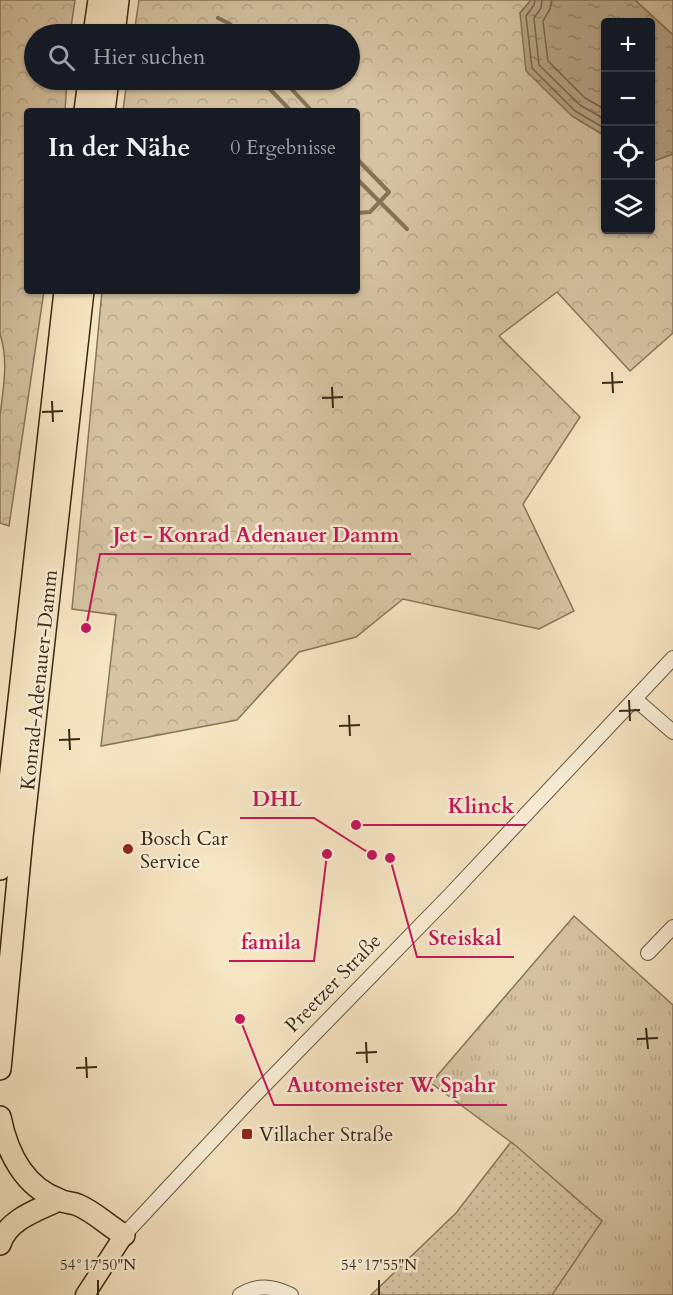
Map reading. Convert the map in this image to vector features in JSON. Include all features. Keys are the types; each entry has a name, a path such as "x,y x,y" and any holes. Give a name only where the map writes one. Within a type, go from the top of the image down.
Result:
{"highway":[{"path":"95,24 99,0"},
{"path":"115,24 118,0"},
{"path":"85,108 88,90"},
{"path":"104,108 107,90"},
{"name":"Konrad-Adenauer-Damm","path":"0,870 65,294"},
{"name":"Konrad-Adenauer-Damm","path":"0,1069 22,837 83,294"},
{"path":"0,1117 8,1147 16,1164 37,1186 59,1200 77,1204 124,1235"},
{"path":"0,1244 18,1221 59,1200"}],"main road":[{"name":"Preetzer Straße","path":"85,1295 124,1235"}],"street":[{"name":"Preetzer Straße","path":"124,1235 252,1098 451,894 673,658"},
{"path":"635,699 673,732"},
{"path":"648,952 673,927"},
{"path":"240,1295 256,1287 276,1287 291,1295"}],"green space":[{"path":"0,0 75,0 71,24 24,24 24,90 66,90 65,108 24,108 24,294 44,294 9,526 0,523 0,416 5,365 0,334"},
{"path":"139,0 531,0 520,13 572,116 601,134 601,234 655,234 655,161 673,154 673,333 630,371 557,292 499,336 580,417 523,504 574,611 539,629 403,599 356,637 299,652 237,720 101,746 116,615 72,609 102,294 360,294 360,108 123,108 126,90 360,90 360,24 135,24"},
{"path":"635,0 673,0 673,35"},
{"path":"574,916 673,1005 673,1295 552,1295 602,1221 515,1145 431,1083"},
{"path":"541,1127 673,1295 371,1295 456,1213 511,1142 515,1145"}],"water":[{"path":"531,0 635,0 655,18 601,18 601,134 572,116 526,71 520,13"},
{"path":"655,18 673,35 673,154 655,161"}],"waterway":[{"path":"218,18 230,24"},
{"path":"271,90 288,108"},
{"path":"292,90 309,108"},
{"path":"360,162 389,192 370,212 360,213"},
{"path":"360,182 407,229"}],"place":[{"name":"Jet - Konrad Adenauer Damm","path":"86,628"},
{"name":"Klinck","path":"356,825"},
{"name":"Bosch Car Service","path":"128,849"},
{"name":"famila","path":"327,854"},
{"name":"DHL","path":"372,855"},
{"name":"Steiskal","path":"390,858"},
{"name":"Automeister W. Spahr","path":"240,1019"},
{"name":"Villacher Straße","path":"247,1134"}]}
